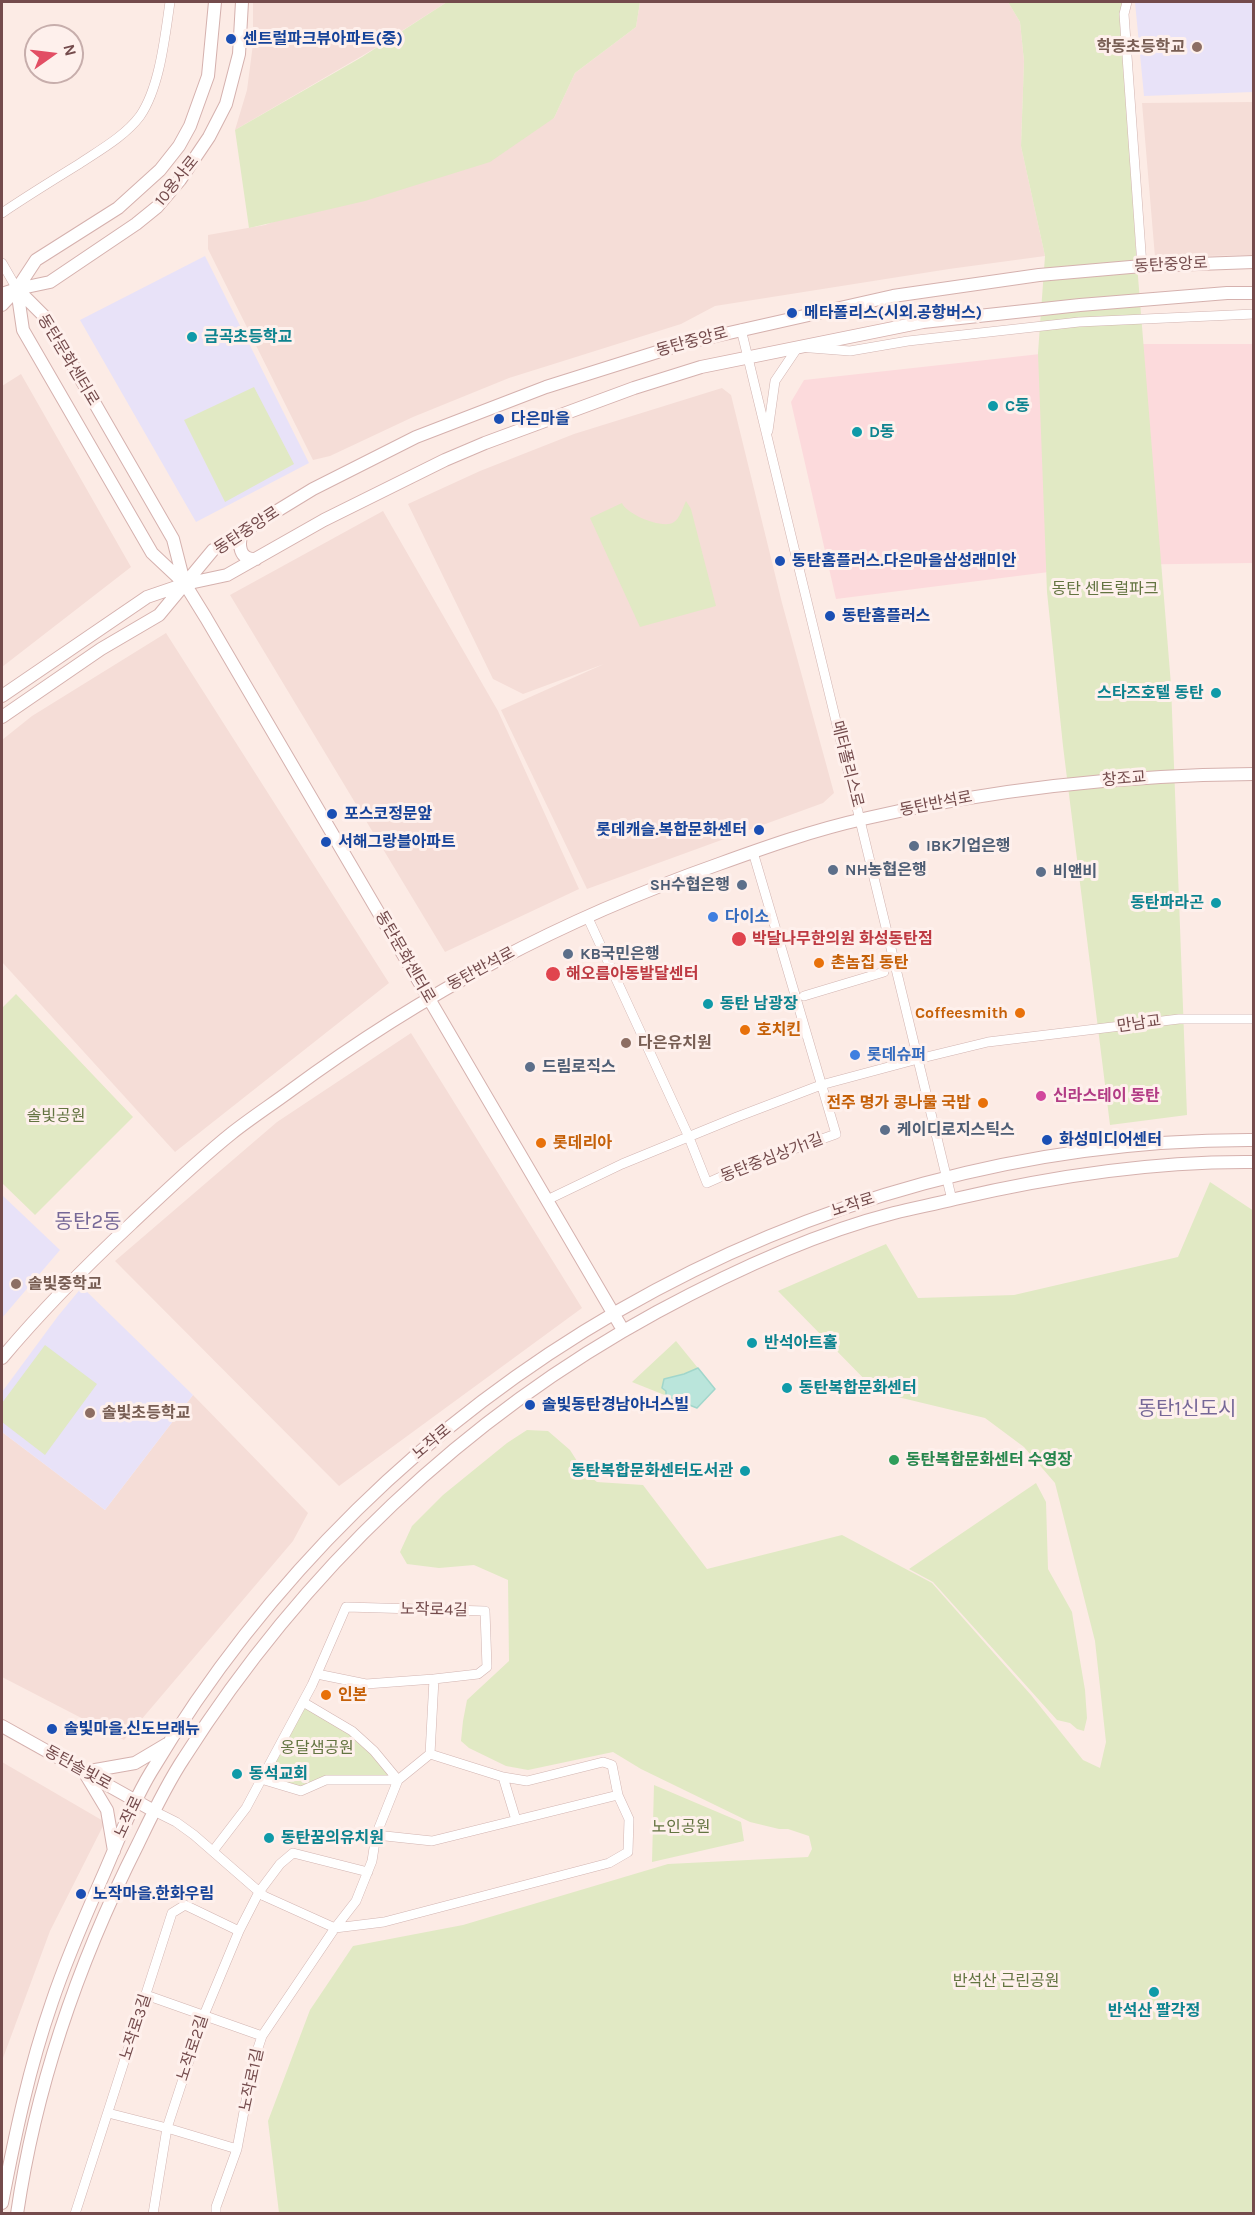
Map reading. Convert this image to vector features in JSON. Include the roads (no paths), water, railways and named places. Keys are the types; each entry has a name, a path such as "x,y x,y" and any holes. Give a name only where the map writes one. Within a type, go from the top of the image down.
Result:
{"street":[{"path":"2,213 97,152 126,131 140,116 151,95 170,2"},
{"name":"10용사로","path":"2,304 17,289 36,261 118,208 160,170 179,146 190,126 208,76 215,2"},
{"name":"10용사로","path":"2,294 50,282 136,224 157,207 189,169 215,128 234,78 239,54 242,2"},
{"path":"1127,2 1124,14 1142,266"},
{"name":"동탄중앙로","path":"2,717 101,649 159,615 213,550 242,532 313,489 416,437 546,387 689,342 893,296 1039,275 1142,266 1254,262"},
{"path":"2,263 17,289"},
{"name":"동탄문화센터로","path":"17,289 23,330 152,553 185,584"},
{"name":"동탄문화센터로","path":"17,289 45,317 173,539 185,584 623,1330"},
{"name":"동탄중앙로","path":"2,696 147,597 185,584 227,575 380,492 485,443 634,388 701,367 923,322 1080,305 1227,293 1254,293"},
{"name":"동탄중앙로","path":"798,347 850,351 908,341 1079,321 1254,314"},
{"name":"메타폴리스로","path":"741,329 952,1200"},
{"path":"767,436 776,381 798,347"},
{"path":"242,532 240,550 249,560 256,559"},
{"name":"창조교","path":"1070,785 1179,774 1254,774"},
{"name":"동탄반석로","path":"2,1358 39,1313 79,1273 233,1132 336,1058 428,997 508,954 587,916 671,881 753,852 860,819 970,797 1070,785"},
{"name":"동탄중심상가1길","path":"587,916 688,1136 707,1183 743,1167 836,1134 753,852"},
{"path":"804,996 884,972"},
{"name":"만남교","path":"547,1200 688,1136 821,1085 918,1059 988,1042 1179,1019 1254,1019"},
{"name":"노작로","path":"2,2203 23,2103 50,2006 79,1930 148,1776 222,1666 262,1615 299,1570 399,1470 523,1371 613,1313 746,1245 810,1219 947,1177 1031,1159 1116,1147 1192,1141 1254,1140"},
{"name":"노작로","path":"17,2214 29,2149 58,2035 96,1934 154,1811 184,1756 244,1670 309,1590 361,1534 451,1451 566,1366 623,1330 683,1298 806,1243 892,1213 1029,1182 1117,1169 1254,1161"},
{"path":"888,1194 896,1202 892,1213"},
{"path":"674,1280 674,1293 683,1298"},
{"path":"556,1349 567,1354 566,1366"},
{"name":"노작로4길","path":"213,1851 246,1809 317,1674 346,1607 485,1611 487,1667 478,1674 366,1684 317,1674"},
{"path":"334,1928 356,1901 372,1861 376,1835 398,1780 430,1754 434,1679"},
{"path":"303,1702 352,1731 374,1751 398,1780"},
{"name":"동탄솔빛로","path":"2,1726 154,1811"},
{"path":"114,1851 107,1810 84,1772 135,1763 169,1743 172,1757 184,1756"},
{"path":"154,1811 176,1822 259,1892 334,1928 384,1922 609,1863 628,1852 629,1819 618,1795 612,1765 603,1762 527,1781 503,1777 430,1754"},
{"path":"503,1777 516,1820"},
{"path":"261,1779 302,1791 326,1780 398,1780"},
{"path":"376,1835 432,1841 618,1795"},
{"path":"114,1851 119,1845 126,1846 130,1860"},
{"path":"259,1892 280,1864 293,1853 368,1872"},
{"name":"노작로2길","path":"153,2214 167,2128 204,2015 239,1931 259,1892"},
{"name":"노작로3길","path":"75,2214 172,1913 185,1905 239,1931"},
{"name":"노작로1길","path":"216,2214 216,2207 237,2150 253,2064 262,2036 334,1928"},
{"path":"146,1995 262,2036"},
{"path":"108,2113 167,2128 237,2150"}],"water":[{"path":"698,1368 715,1389 697,1408 666,1396 666,1391 662,1388 664,1379"}],"place":[{"name":"센트럴파크뷰아파트(중)","path":"231,39"},
{"name":"학동초등학교","path":"1197,47"},
{"name":"메타폴리스(시외.공항버스)","path":"792,313"},
{"name":"금곡초등학교","path":"192,337"},
{"name":"C동","path":"993,406"},
{"name":"다은마을","path":"499,419"},
{"name":"D동","path":"857,432"},
{"name":"동탄홈플러스.다은마을삼성래미안","path":"780,561"},
{"name":"동탄홈플러스","path":"830,616"},
{"name":"스타즈호텔 동탄","path":"1216,693"},
{"name":"포스코정문앞","path":"332,814"},
{"name":"롯데캐슬.복합문화센터","path":"759,830"},
{"name":"서해그랑블아파트","path":"326,842"},
{"name":"IBK기업은행","path":"914,846"},
{"name":"NH농협은행","path":"833,870"},
{"name":"비앤비","path":"1041,872"},
{"name":"SH수협은행","path":"742,885"},
{"name":"동탄파라곤","path":"1216,903"},
{"name":"다이소","path":"713,917"},
{"name":"박달나무한의원 화성동탄점","path":"739,939"},
{"name":"KB국민은행","path":"568,954"},
{"name":"촌놈집 동탄","path":"819,963"},
{"name":"해오름아동발달센터","path":"553,974"},
{"name":"동탄 남광장","path":"708,1004"},
{"name":"Coffeesmith","path":"1020,1013"},
{"name":"호치킨","path":"745,1030"},
{"name":"다은유치원","path":"626,1043"},
{"name":"롯데슈퍼","path":"855,1055"},
{"name":"드림로직스","path":"530,1067"},
{"name":"신라스테이 동탄","path":"1041,1096"},
{"name":"전주 명가 콩나물 국밥","path":"983,1103"},
{"name":"케이디로지스틱스","path":"885,1130"},
{"name":"화성미디어센터","path":"1047,1140"},
{"name":"롯데리아","path":"541,1143"},
{"name":"솔빛중학교","path":"16,1284"},
{"name":"반석아트홀","path":"752,1343"},
{"name":"동탄복합문화센터","path":"787,1388"},
{"name":"솔빛동탄경남아너스빌","path":"530,1405"},
{"name":"솔빛초등학교","path":"90,1413"},
{"name":"동탄복합문화센터 수영장","path":"894,1460"},
{"name":"동탄복합문화센터도서관","path":"745,1471"},
{"name":"인본","path":"326,1695"},
{"name":"솔빛마을.신도브래뉴","path":"52,1729"},
{"name":"동석교회","path":"237,1774"},
{"name":"동탄꿈의유치원","path":"269,1838"},
{"name":"노작마을.한화우림","path":"81,1894"},
{"name":"반석산 팔각정","path":"1154,1992"}],"district":[{"name":"동탄2동","path":"88,1222"},
{"name":"동탄1신도시","path":"1187,1409"}],"park label":[{"name":"동탄 센트럴파크","path":"1105,589"},
{"name":"솔빛공원","path":"56,1116"},
{"name":"옹달샘공원","path":"317,1748"},
{"name":"노인공원","path":"681,1827"},
{"name":"반석산 근린공원","path":"1006,1981"}]}
